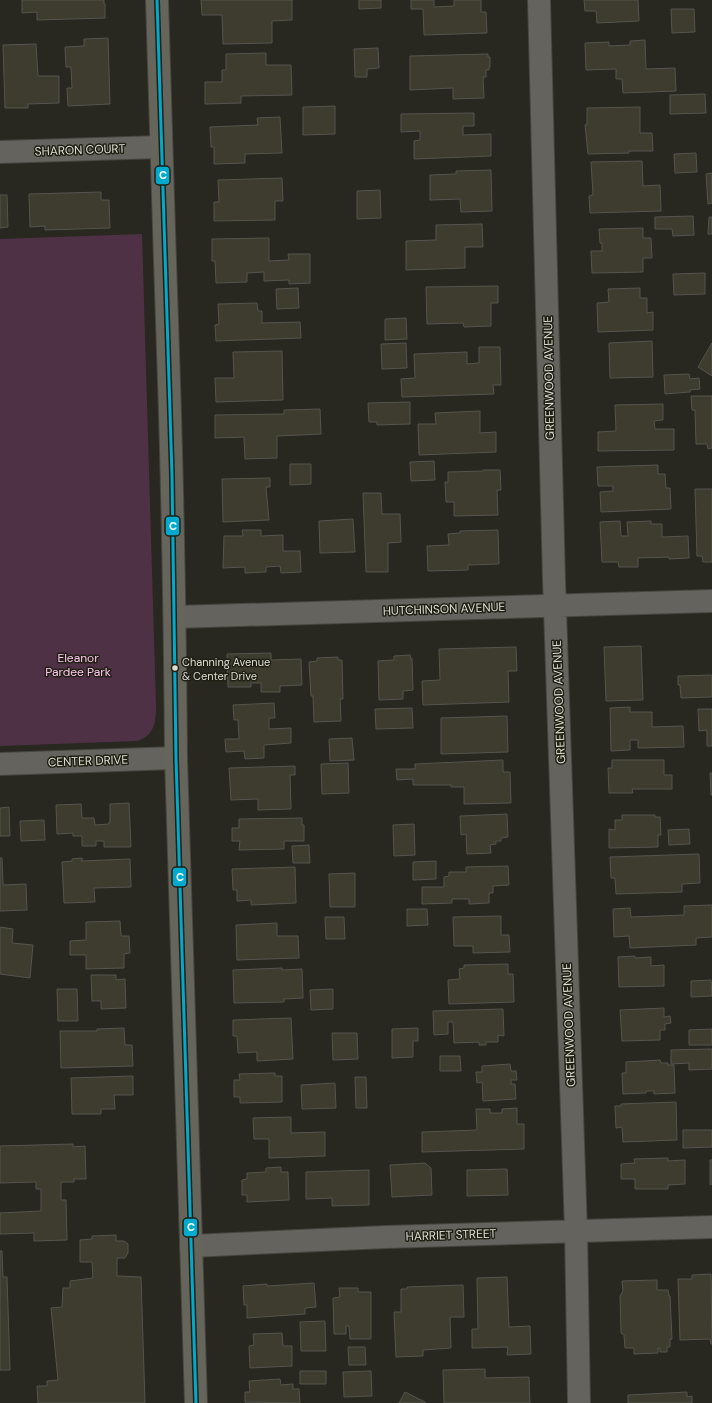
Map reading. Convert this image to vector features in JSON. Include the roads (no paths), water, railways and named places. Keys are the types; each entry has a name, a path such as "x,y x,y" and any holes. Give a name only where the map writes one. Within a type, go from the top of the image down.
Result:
{"street":[{"path":"157,0 160,148 169,380 175,617 174,669 176,758 196,1403"},
{"name":"GREENWOOD AVENUE","path":"539,0 554,580 576,1231 579,1403"},
{"name":"SHARON COURT","path":"0,152 160,148"},
{"name":"HUTCHINSON AVENUE","path":"175,617 712,601"},
{"name":"CENTER DRIVE","path":"0,764 176,758"},
{"name":"HARRIET STREET","path":"191,1246 386,1237 712,1227"}],"place":[{"name":"Channing Avenue & Center Drive","path":"175,668"}],"park label":[{"name":"Eleanor Pardee Park","path":"78,665"}]}
